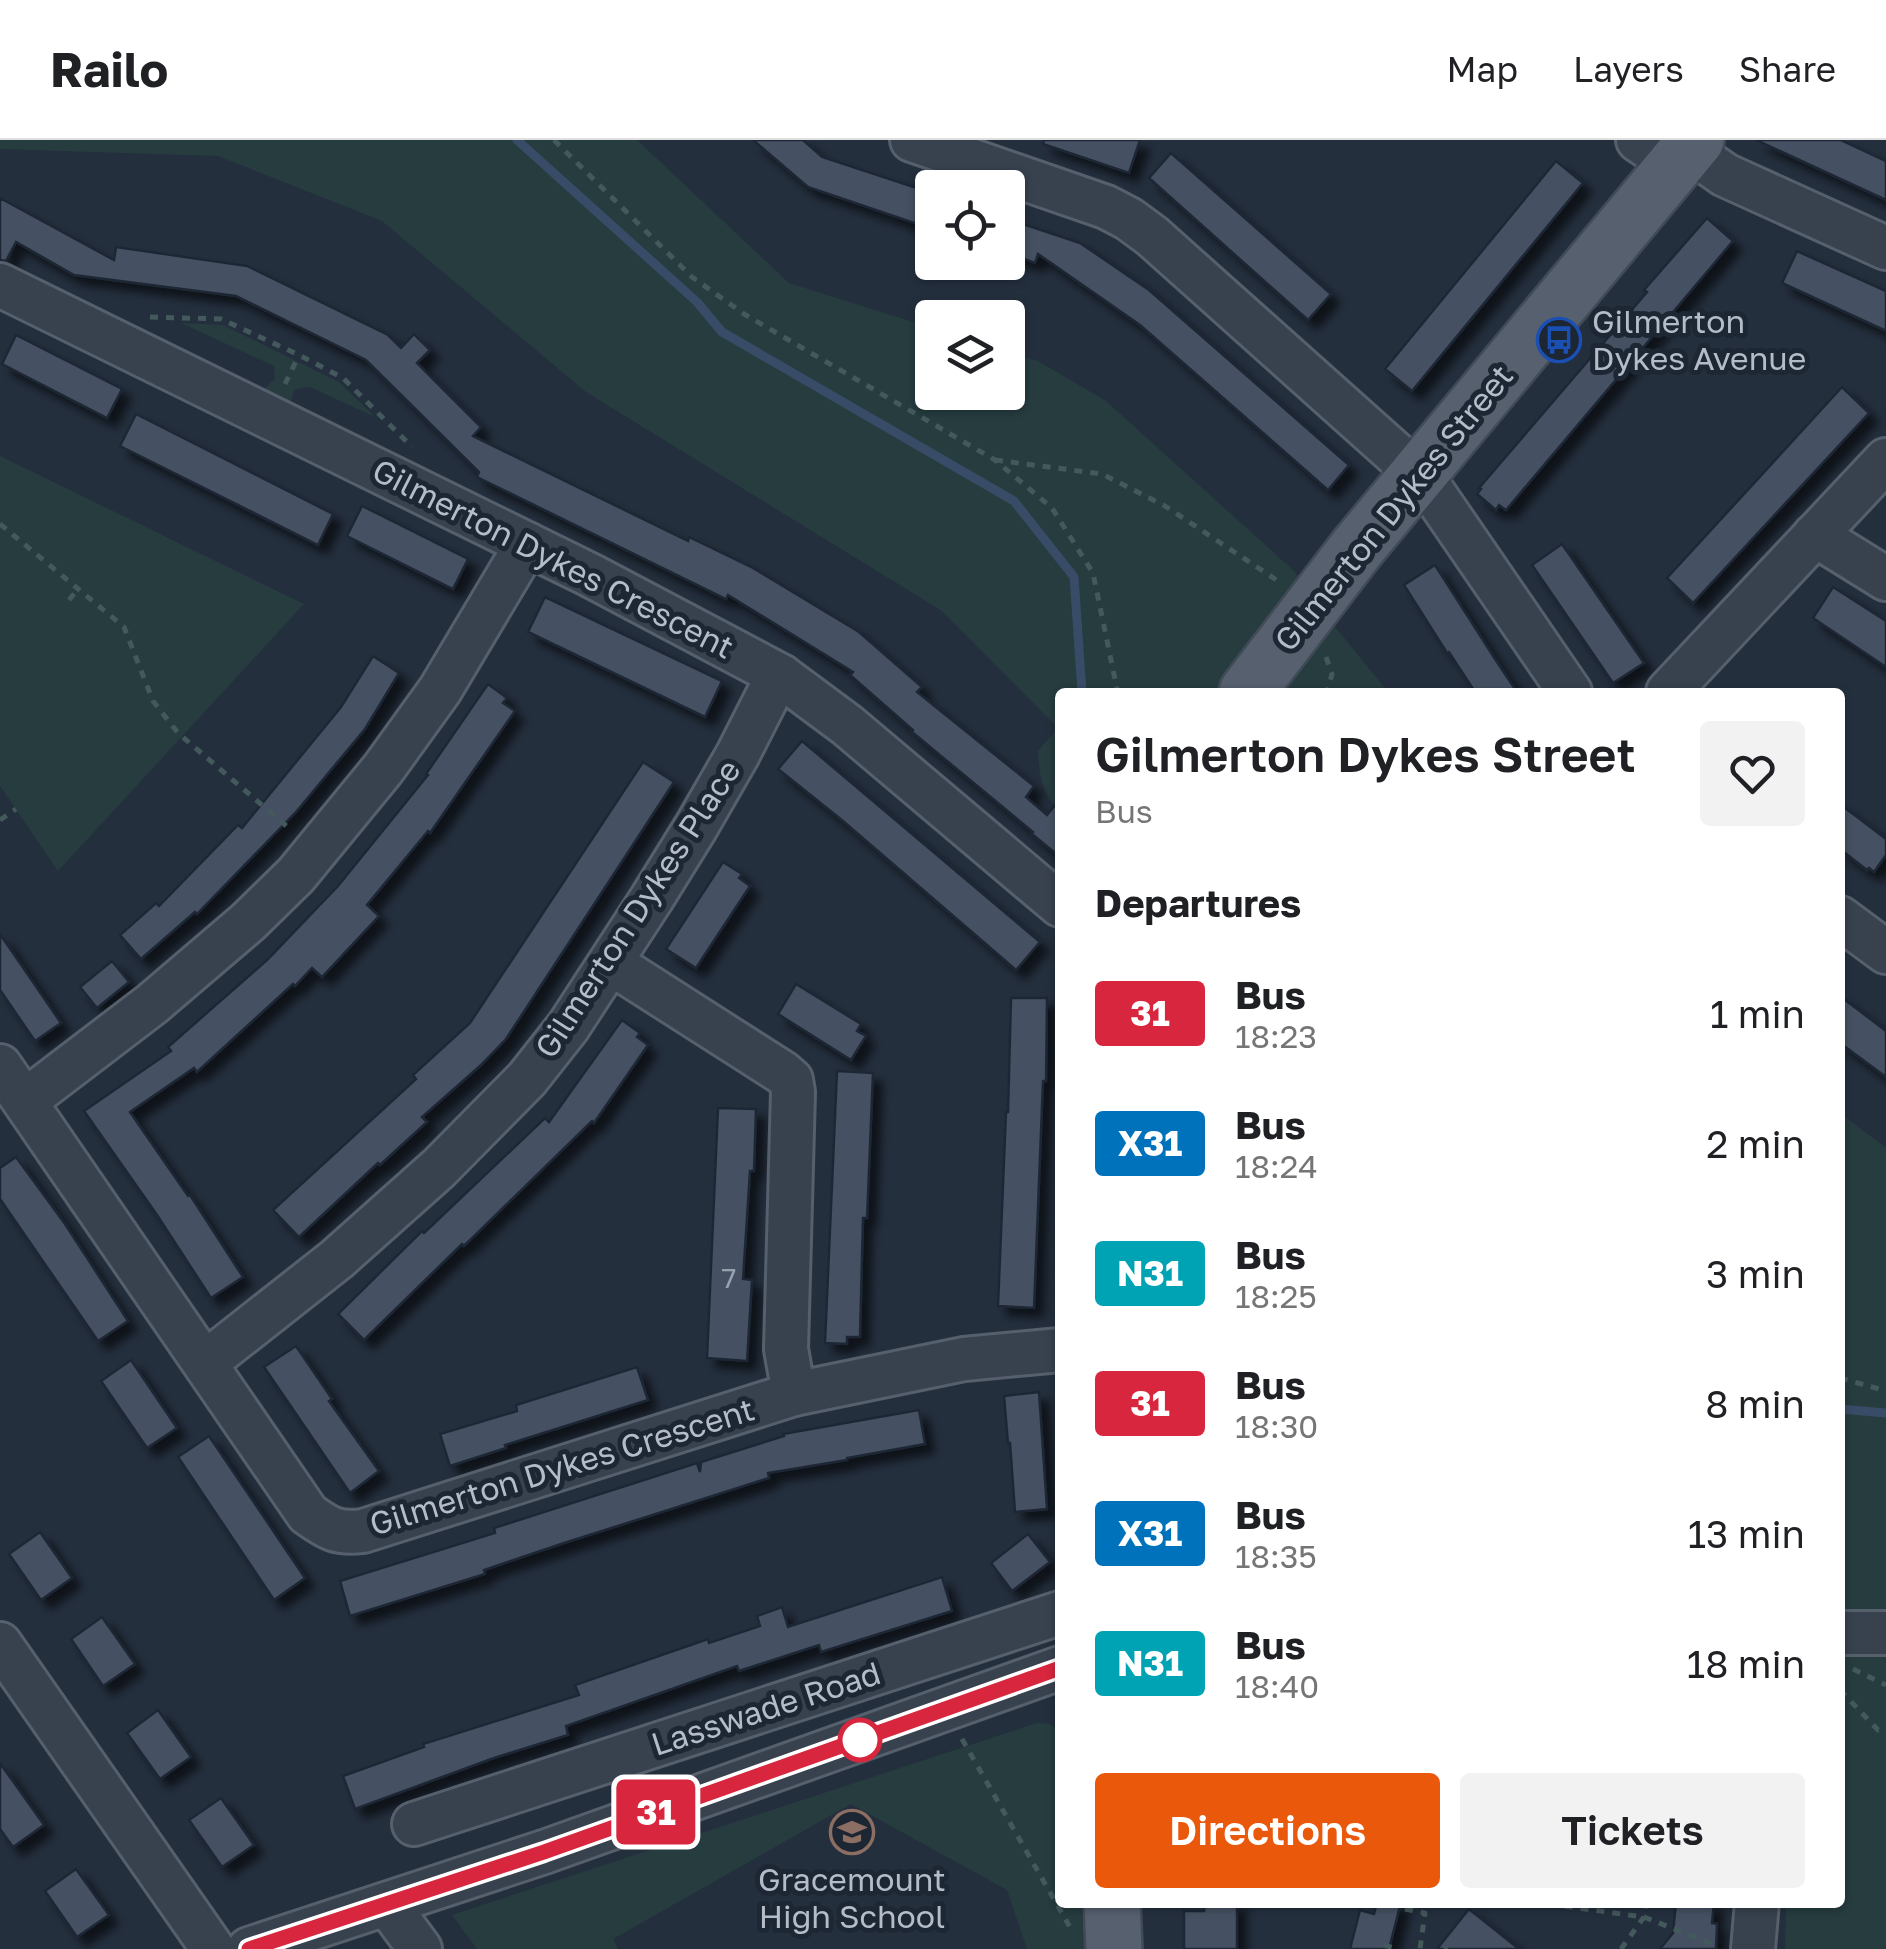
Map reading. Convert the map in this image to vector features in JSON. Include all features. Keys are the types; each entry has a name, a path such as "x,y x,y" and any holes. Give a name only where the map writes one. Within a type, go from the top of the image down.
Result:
{"main road":[{"name":"Gilmerton Dykes Street","path":"1250,688 1674,148"}],"street":[{"path":"912,140 1090,202 1129,219 1152,236 1428,485 1567,688"},
{"path":"1674,148 1886,248"},
{"name":"Gilmerton Dykes Crescent","path":"0,285 527,544 781,676 847,725 1055,901"},
{"path":"1672,688 1886,460"},
{"path":"1815,535 1886,580"},
{"path":"26,1101 152,1004 248,922 316,851 384,769 440,690 527,544"},
{"name":"Gilmerton Dykes Place","path":"205,1363 337,1259 439,1168 527,1080 611,963 696,827 781,676"},
{"path":"1845,922 1886,952"},
{"path":"611,963 791,1080 786,1349 794,1394"},
{"name":"Gilmerton Dykes Crescent","path":"0,1066 308,1514 327,1528 346,1533 364,1531 794,1394 964,1359 1055,1350"},
{"name":"Lasswade Road","path":"414,1824 1055,1615"},
{"path":"1845,1633 1886,1633"},
{"path":"0,1644 213,1949"},
{"name":"Lasswade Road","path":"249,1949 544,1852 1055,1670"},
{"path":"387,1904 420,1949"},
{"path":"1753,1949 1756,1908"}],"path":[{"path":"554,140 692,278 744,314 995,460 1052,508 1092,573 1116,688"},
{"path":"147,316 220,318 342,378 438,472 438,500"},
{"path":"995,460 1102,474 1165,506 1284,585 1304,617"},
{"path":"0,524 124,628 153,701 178,733 316,851"},
{"path":"68,600 77,590"},
{"path":"0,820 16,809"},
{"path":"1845,1379 1886,1391"},
{"path":"1845,1665 1886,1686"},
{"path":"1845,1695 1878,1730 1886,1729"},
{"path":"946,1709 1055,1865"},
{"path":"1577,1908 1644,1917 1725,1949"},
{"path":"1621,1949 1644,1917 1645,1908"},
{"path":"1406,1909 1424,1914 1420,1949"},
{"path":"1384,1946 1397,1949"}],"green space":[{"path":"0,140 637,140 789,283 915,323 915,410 1025,410 1025,357 1106,401 1294,571 1385,688 1055,688 1055,725 942,611 586,392 382,221 218,156 0,149"},
{"path":"181,323 223,325 339,382 375,417 310,387 295,389 290,403 263,390 275,379 274,366"},
{"path":"0,456 304,604 58,871 0,786"},
{"path":"1055,731 1055,805 1049,798 1038,751"},
{"path":"1845,1117 1886,1148 1886,1949 1785,1949 1786,1908 1845,1908"},
{"path":"1037,1723 1055,1728 1055,1908 1081,1908 1085,1949 1027,1949 1007,1890 851,1804 613,1939 618,1949 477,1949 452,1915"}],"building":[{"path":"753,140 803,140 822,157 915,187 915,223 808,187"},
{"path":"1044,140 1140,140 1129,173 1043,144"},
{"path":"1756,140 1841,140 1886,161 1886,200"},
{"path":"1171,153 1331,294 1308,320 1149,178"},
{"path":"1556,161 1583,183 1412,391 1385,369"},
{"path":"0,198 114,260 116,247 247,266 388,335 401,348 414,334 430,350 417,363 481,427 473,436 688,541 689,537 753,568 859,632 922,687 917,692 1034,786 1026,797 1047,815 1055,805 1055,853 912,732 850,675 853,672 728,595 726,599 477,477 479,472 366,360 236,296 74,275 16,242 6,261 0,260"},
{"path":"1707,218 1733,241 1506,510 1499,505 1496,510 1477,494 1479,488"},
{"path":"1025,225 1080,243 1149,290 1349,465 1328,490 1140,325 1038,254 1035,263 1025,259"},
{"path":"1797,251 1886,291 1886,331 1782,283"},
{"path":"16,335 122,389 107,418 2,364"},
{"path":"1842,387 1869,413 1693,603 1667,578"},
{"path":"136,414 333,514 318,545 120,446"},
{"path":"362,506 468,559 453,589 347,536"},
{"path":"1562,544 1644,663 1613,683 1532,565"},
{"path":"1435,565 1514,688 1472,688 1404,585"},
{"path":"1833,587 1886,621 1886,667 1813,618"},
{"path":"545,597 722,681 705,717 528,632"},
{"path":"373,656 399,673 365,729 296,812 197,914 141,959 120,935 156,903 159,906 238,825 242,828 341,707"},
{"path":"488,684 507,698 503,703 515,711 430,833 367,905 379,916 322,977 312,968 197,1072 194,1068 130,1112 243,1277 211,1298 84,1111 171,1051 168,1047 267,960 338,886 428,775"},
{"path":"802,741 1040,942 1016,970 778,769"},
{"path":"643,762 674,782 506,1039 422,1117 427,1122 299,1237 273,1210 416,1079 413,1075 470,1023"},
{"path":"1845,808 1886,839 1886,855 1874,872 1845,853"},
{"path":"723,862 742,874 739,878 750,886 696,968 666,949"},
{"path":"0,934 61,1023 35,1041 0,990"},
{"path":"112,961 129,982 97,1008 80,987"},
{"path":"796,984 861,1024 857,1031 866,1036 851,1060 778,1014"},
{"path":"1011,998 1047,998 1034,1308 998,1306"},
{"path":"1845,1000 1886,1031 1886,1077 1845,1047"},
{"path":"622,1020 640,1033 637,1037 648,1045 594,1123 364,1340 338,1314 545,1118 549,1122"},
{"path":"837,1071 873,1073 860,1337 847,1337 847,1344 825,1343"},
{"path":"718,1108 756,1109 743,1279 752,1280 747,1361 707,1358"},
{"path":"16,1157 128,1321 98,1341 0,1199 0,1168"},
{"path":"296,1346 379,1471 350,1493 264,1367"},
{"path":"131,1360 177,1428 147,1448 101,1381"},
{"path":"637,1367 648,1400 450,1466 440,1434 517,1411 516,1405"},
{"path":"1039,1392 1047,1509 1015,1512 1004,1396"},
{"path":"919,1410 925,1444 768,1473 769,1478 350,1616 340,1581 495,1533 494,1528 697,1463 700,1472 701,1462 783,1434"},
{"path":"209,1436 305,1578 274,1600 178,1457"},
{"path":"40,1532 72,1578 41,1600 9,1554"},
{"path":"1028,1534 1050,1562 1012,1591 991,1563"},
{"path":"942,1577 952,1611 821,1652 819,1645 739,1671 737,1666 566,1726 568,1735 355,1809 343,1776 424,1747 423,1744 579,1695 575,1685 708,1639 709,1643 760,1626 757,1616 782,1607 788,1627"},
{"path":"102,1617 135,1664 103,1686 71,1639"},
{"path":"158,1710 191,1757 160,1779 127,1733"},
{"path":"0,1763 44,1825 13,1847 0,1829"},
{"path":"221,1798 254,1845 222,1867 189,1820"},
{"path":"76,1869 109,1915 77,1937 45,1891"},
{"path":"1237,1908 1237,1949 1184,1949 1184,1911"},
{"path":"1376,1908 1399,1908 1389,1949 1350,1949 1360,1910 1374,1914"},
{"path":"1675,1908 1713,1908 1716,1949 1660,1949 1673,1933"},
{"path":"1469,1909 1519,1949 1437,1949"}],"waterway":[{"path":"517,140 697,302 722,332 1014,501 1074,577 1082,688"},
{"path":"1845,1409 1886,1413"}],"bus line":[{"name":"31","path":"249,1949 544,1852 1055,1670"}],"place":[{"name":"Gilmerton Dykes Avenue","path":"1559,340"},
{"name":"Gracemount High School","path":"852,1832"}]}
